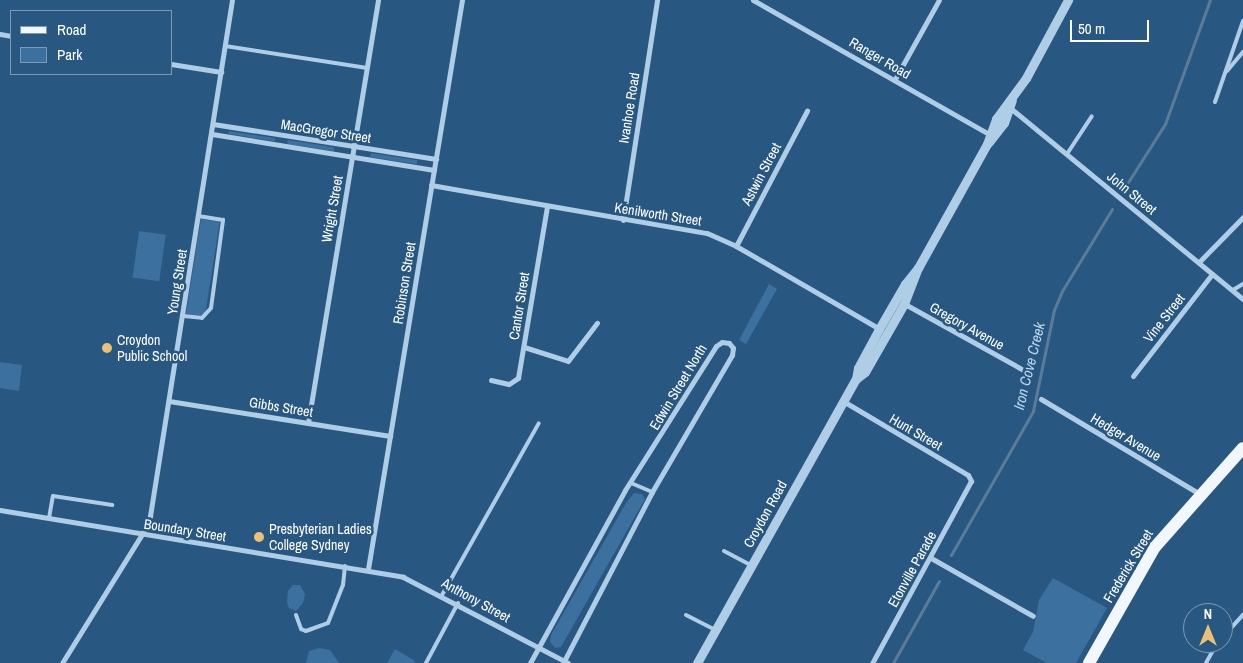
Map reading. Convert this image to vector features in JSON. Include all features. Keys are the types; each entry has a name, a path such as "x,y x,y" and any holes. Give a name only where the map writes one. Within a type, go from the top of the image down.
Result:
{"main road":[{"name":"Frederick Street","path":"1089,663 1155,547 1200,494 1243,448"}],"street":[{"name":"Young Street","path":"62,663 142,534 151,512 184,316 232,0"},
{"name":"Wright Street","path":"308,423 378,0"},
{"name":"Robinson Street","path":"368,569 462,0"},
{"name":"Ivanhoe Road","path":"623,220 657,0"},
{"name":"Ranger Road","path":"753,0 895,79 992,136"},
{"path":"895,79 939,0"},
{"name":"Croydon Road","path":"697,663 856,379 858,368 900,302 1068,0"},
{"path":"172,64 221,72"},
{"name":"John Street","path":"1009,104 1066,154 1243,298"},
{"name":"Astwin Street","path":"736,246 807,112"},
{"name":"MacGregor Street","path":"213,124 436,159"},
{"name":"MacGregor Street","path":"212,134 434,170"},
{"name":"Kenilworth Street","path":"431,186 623,220 664,224 707,233 736,246 883,331"},
{"name":"Cantor Street","path":"491,380 516,382 524,347 547,207"},
{"path":"1199,262 1243,217"},
{"name":"Vine Street","path":"1133,376 1212,274"},
{"name":"Gregory Avenue","path":"900,302 1028,372"},
{"path":"524,347 568,361 597,323"},
{"name":"Edwin Street North","path":"530,663 631,483 716,346 722,342 729,343 733,348 732,355 652,492 566,662"},
{"name":"Hedger Avenue","path":"1041,400 1200,494"},
{"name":"Gibbs Street","path":"169,401 390,436"},
{"name":"Hunt Street","path":"843,401 968,475 971,486"},
{"name":"Etonville Parade","path":"872,663 971,486"},
{"name":"Boundary Street","path":"0,510 368,569"},
{"path":"931,558 1034,616"},
{"name":"Anthony Street","path":"368,569 412,580 442,594 566,662"}],"lane":[{"path":"1215,102 1243,21"},
{"path":"225,46 367,68"},
{"path":"1224,74 1243,52"},
{"path":"1066,154 1092,116"},
{"path":"184,316 202,318 211,308 223,220 198,216"},
{"path":"1233,290 1243,284"},
{"path":"442,594 539,423"},
{"path":"631,483 652,492"},
{"path":"49,518 53,496 112,505"},
{"path":"724,551 752,566"},
{"path":"296,615 301,629 306,631 328,623 343,585 345,566"},
{"path":"426,663 458,603"},
{"path":"686,615 716,630"},
{"path":"1233,626 1243,615"}],"green space":[{"path":"229,131 275,138 275,141 229,134"},
{"path":"288,140 334,147 334,151 287,144"},
{"path":"371,153 417,160 417,164 370,157"},
{"path":"201,219 220,222 205,317 186,314"},
{"path":"139,231 166,235 159,281 132,278"},
{"path":"769,284 777,289 746,344 739,340"},
{"path":"0,362 22,365 19,391 0,388"},
{"path":"634,493 642,494 645,499 561,647 555,648 550,642 551,635 626,503"},
{"path":"1053,578 1107,608 1076,663 1047,663 1023,650 1033,632 1039,600"},
{"path":"293,585 300,585 305,594 303,603 296,611 289,608 287,602 288,591"},
{"path":"319,648 330,650 339,663 306,663 309,651"},
{"path":"395,649 415,661 414,663 387,663"}],"waterway":[{"name":"Iron Cove Creek","path":"1125,187 1165,124 1210,0"},
{"name":"Iron Cove Creek","path":"951,555 1033,411 1054,310 1062,291 1112,209"},
{"name":"Iron Cove Creek","path":"893,663 939,581"}],"place":[{"name":"Croydon Public School","path":"107,348"},
{"name":"Presbyterian Ladies College Sydney","path":"259,537"}]}
